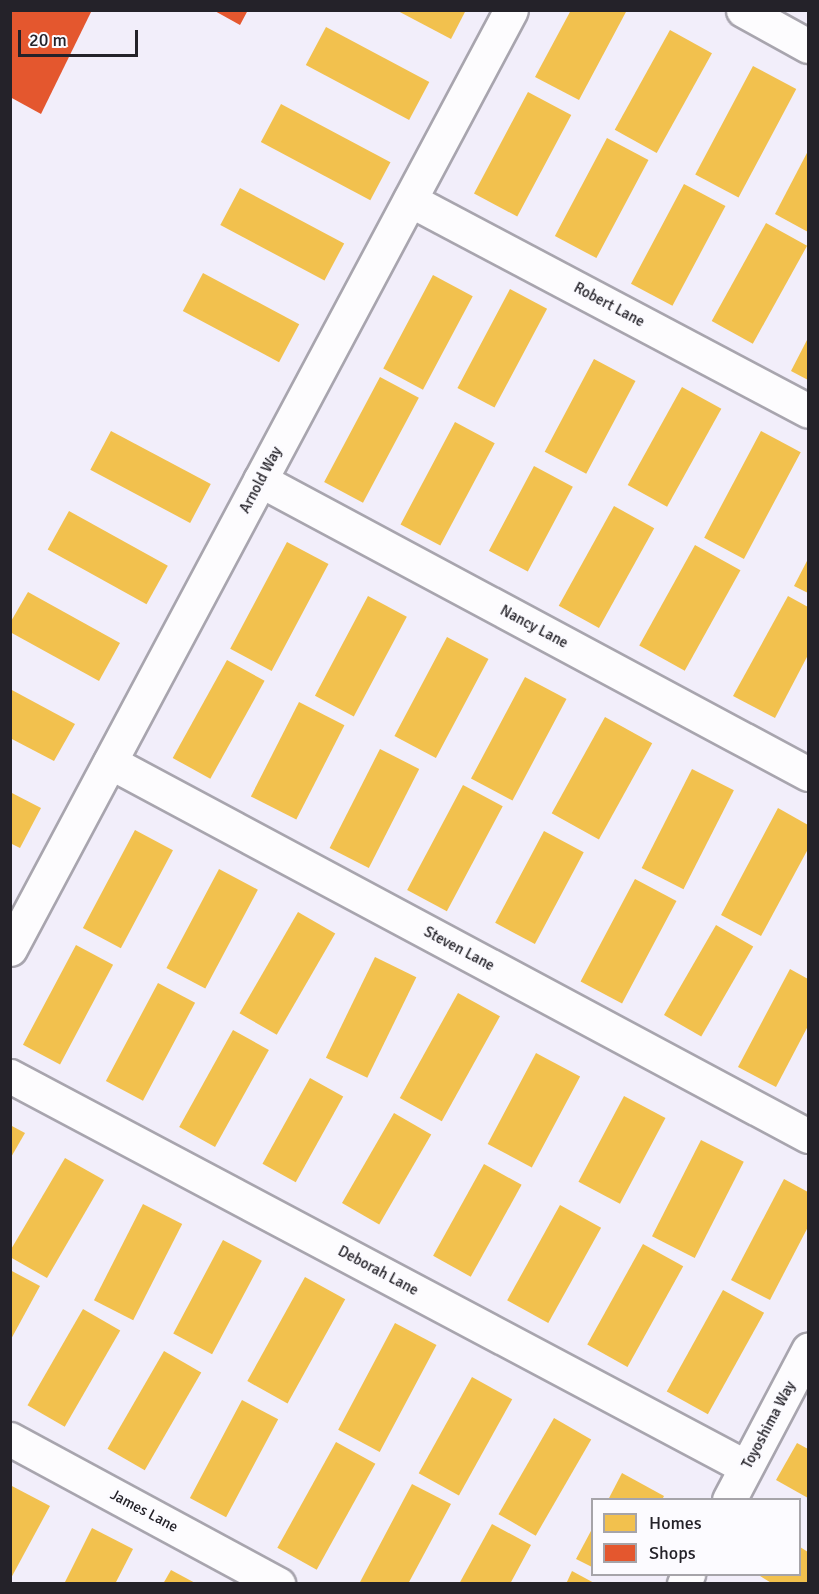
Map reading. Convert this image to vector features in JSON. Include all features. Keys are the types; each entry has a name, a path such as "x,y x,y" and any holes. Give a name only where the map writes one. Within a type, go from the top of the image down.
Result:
{"street":[{"name":"Arnold Way","path":"10,949 511,10"},
{"path":"743,10 808,46"},
{"name":"Robert Lane","path":"410,200 808,411"},
{"name":"Nancy Lane","path":"260,480 808,774"},
{"name":"Steven Lane","path":"110,762 808,1136"},
{"name":"Deborah Lane","path":"10,1076 746,1467"},
{"name":"Toyoshima Way","path":"730,1498 808,1350"},
{"name":"James Lane","path":"10,1439 278,1584"}],"building: Homes":[{"path":"396,10 466,10 451,39"},
{"path":"571,10 627,10 579,100 535,77"},
{"path":"326,27 429,82 409,120 306,65"},
{"path":"670,30 712,53 657,153 615,130"},
{"path":"753,66 796,89 739,198 695,175"},
{"path":"528,92 571,115 517,217 474,194"},
{"path":"281,104 390,162 370,200 261,142"},
{"path":"607,138 648,160 596,258 555,236"},
{"path":"808,151 808,232 775,214"},
{"path":"684,184 725,206 672,306 631,284"},
{"path":"240,188 344,243 324,280 220,225"},
{"path":"766,223 807,246 753,344 712,321"},
{"path":"203,273 299,324 279,362 183,311"},
{"path":"433,275 473,296 423,390 383,369"},
{"path":"510,289 547,309 495,408 457,388"},
{"path":"808,338 808,380 791,371"},
{"path":"594,359 635,381 586,474 545,452"},
{"path":"380,377 419,398 363,503 324,482"},
{"path":"682,387 721,409 667,507 628,485"},
{"path":"455,422 495,443 440,546 401,524"},
{"path":"111,431 211,484 190,523 90,470"},
{"path":"761,431 801,452 744,559 704,538"},
{"path":"534,466 573,487 528,571 489,551"},
{"path":"614,506 654,528 599,628 559,606"},
{"path":"69,511 168,566 147,604 48,549"},
{"path":"287,542 328,564 272,671 230,649"},
{"path":"695,545 740,570 685,671 639,646"},
{"path":"808,559 808,593 794,586"},
{"path":"28,592 120,643 99,681 10,632 10,623"},
{"path":"368,596 407,617 354,716 315,696"},
{"path":"788,596 808,607 808,655 775,718 733,696"},
{"path":"447,637 488,659 436,758 394,736"},
{"path":"227,660 265,681 210,779 173,758"},
{"path":"525,677 566,699 513,801 471,779"},
{"path":"10,689 75,724 54,761 10,738"},
{"path":"299,702 344,725 296,820 251,796"},
{"path":"605,717 652,743 599,839 552,813"},
{"path":"380,749 419,769 369,868 330,848"},
{"path":"692,769 734,790 683,889 642,868"},
{"path":"463,785 503,806 447,911 407,890"},
{"path":"10,792 41,808 20,848 10,843"},
{"path":"778,808 808,825 808,849 761,936 721,915"},
{"path":"135,830 173,850 121,948 83,928"},
{"path":"544,831 584,852 535,944 495,923"},
{"path":"219,869 258,890 205,989 166,968"},
{"path":"635,879 676,901 622,1003 581,981"},
{"path":"298,912 335,934 277,1035 240,1013"},
{"path":"716,925 753,946 701,1037 664,1015"},
{"path":"76,945 113,965 60,1064 23,1045"},
{"path":"375,957 416,977 367,1078 326,1058"},
{"path":"790,969 808,979 808,1026 776,1087 738,1067"},
{"path":"158,983 195,1003 143,1101 106,1081"},
{"path":"458,993 500,1016 442,1121 400,1098"},
{"path":"233,1030 269,1050 215,1147 179,1127"},
{"path":"536,1053 580,1076 532,1167 488,1144"},
{"path":"310,1078 343,1096 296,1182 262,1164"},
{"path":"624,1096 665,1118 620,1204 578,1182"},
{"path":"394,1113 431,1134 379,1225 342,1203"},
{"path":"10,1125 25,1133 10,1159"},
{"path":"701,1140 744,1162 695,1258 652,1236"},
{"path":"65,1158 104,1180 47,1278 10,1257 10,1251"},
{"path":"484,1164 522,1185 471,1277 433,1256"},
{"path":"784,1179 808,1192 808,1227 770,1300 731,1280"},
{"path":"143,1204 182,1224 133,1320 94,1300"},
{"path":"560,1205 601,1228 548,1323 507,1300"},
{"path":"223,1240 262,1261 212,1354 173,1334"},
{"path":"643,1244 683,1266 627,1367 587,1345"},
{"path":"10,1270 40,1286 10,1341"},
{"path":"305,1277 345,1299 288,1403 247,1381"},
{"path":"723,1290 764,1313 708,1414 667,1391"},
{"path":"83,1309 120,1330 65,1427 28,1405"},
{"path":"395,1323 436,1345 380,1452 338,1430"},
{"path":"164,1351 201,1372 145,1470 108,1449"},
{"path":"472,1377 512,1399 459,1496 419,1473"},
{"path":"242,1400 278,1419 226,1517 190,1498"},
{"path":"554,1418 591,1440 536,1536 498,1514"},
{"path":"336,1442 375,1464 317,1570 277,1548"},
{"path":"797,1443 808,1449 808,1498 776,1480"},
{"path":"622,1473 664,1496 663,1498 609,1498"},
{"path":"412,1484 451,1504 408,1584 359,1584"},
{"path":"10,1485 50,1506 10,1580"},
{"path":"492,1524 531,1545 510,1584 459,1584"},
{"path":"92,1528 133,1549 115,1584 64,1584"},
{"path":"591,1531 591,1566 576,1559"},
{"path":"801,1548 808,1552 808,1584 773,1584 760,1576 801,1576"},
{"path":"171,1570 197,1584 163,1584"},
{"path":"572,1571 596,1584 566,1584"}],"building: Shops":[{"path":"10,10 92,10 41,114 10,97"},
{"path":"213,10 248,10 240,25"}]}
